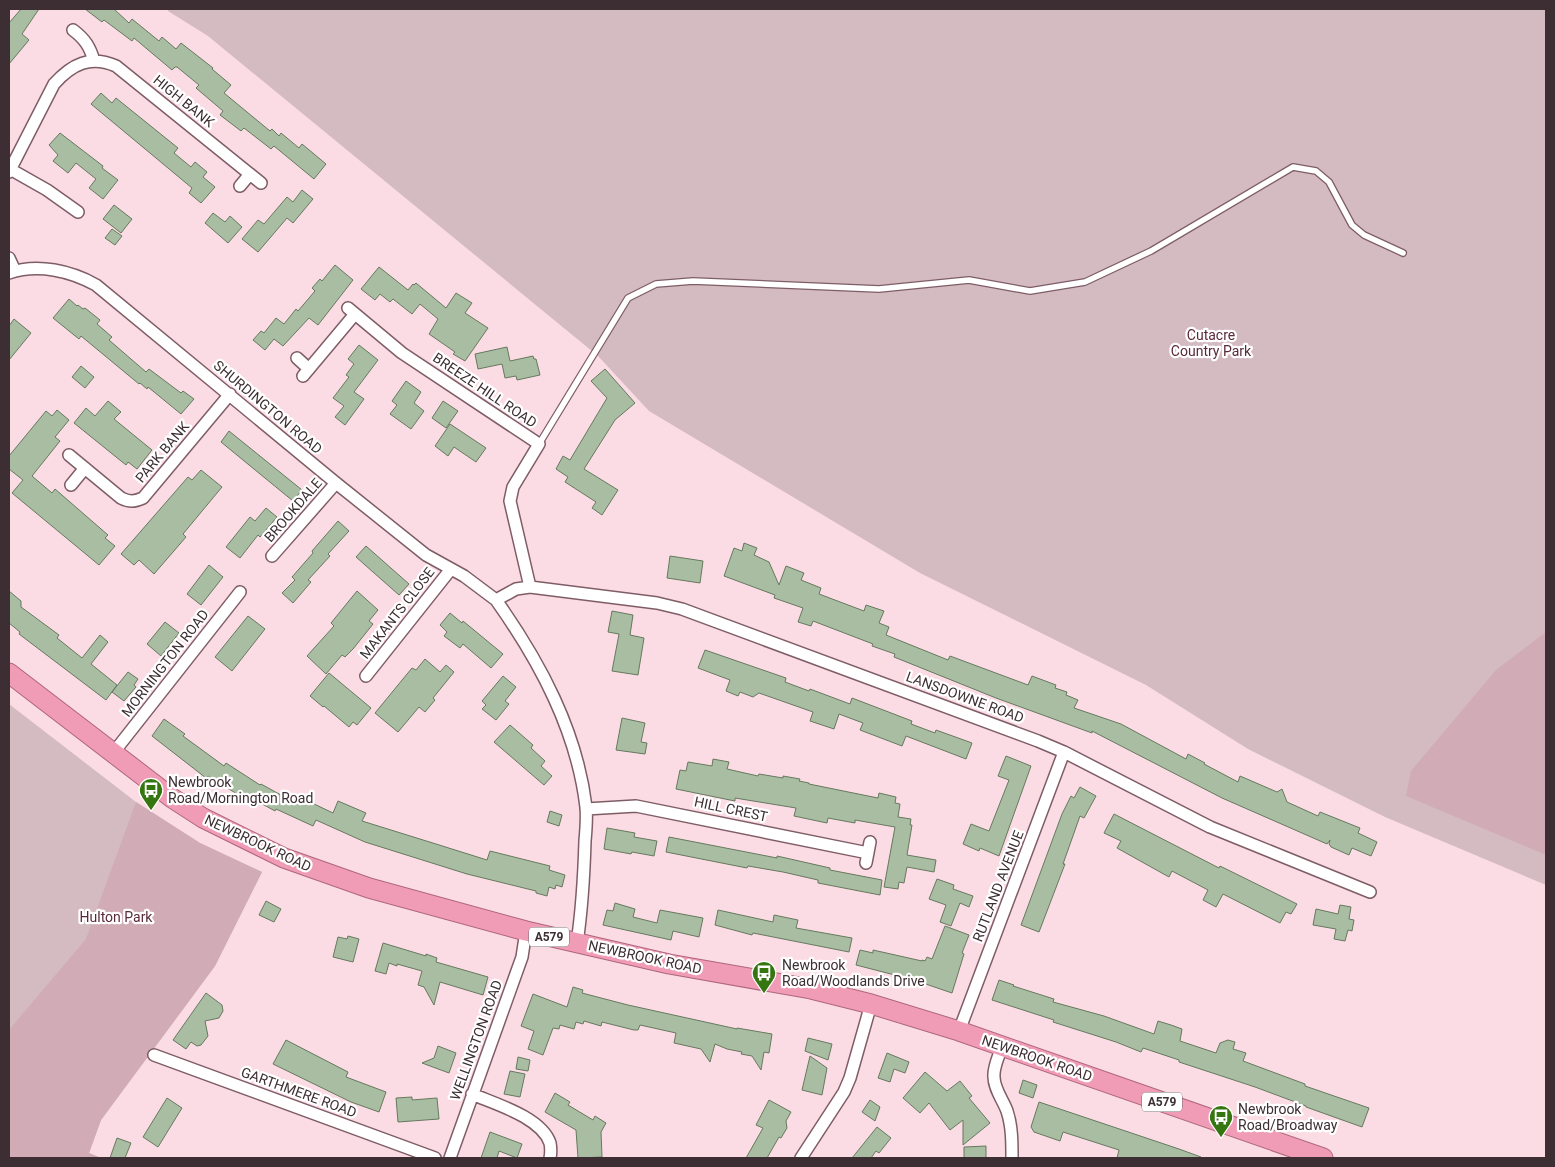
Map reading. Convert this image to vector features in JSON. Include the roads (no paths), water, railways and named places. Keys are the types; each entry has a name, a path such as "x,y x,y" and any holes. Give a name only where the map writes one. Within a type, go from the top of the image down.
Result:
{"highway":[{"name":"NEWBROOK ROAD","path":"9,673 172,798 203,818 284,858 369,888 526,931 669,964 811,989 871,1004 960,1031 1323,1158"}],"street":[{"path":"73,30 90,47 94,61 77,66 64,74 54,84 10,171 47,190 78,212"},
{"name":"HIGH BANK","path":"94,61 104,61 116,66 261,183"},
{"path":"240,186 250,174"},
{"path":"9,258 12,272"},
{"name":"SHURDINGTON ROAD","path":"12,272 38,269 61,271 81,276 96,285 230,394 336,484 426,555 479,586 496,600"},
{"name":"BREEZE HILL ROAD","path":"297,358 306,372 352,311 402,352 539,444 513,488 510,501 530,587"},
{"name":"PARK BANK","path":"69,455 121,498 136,502 143,498 230,394"},
{"path":"71,485 85,468"},
{"name":"BROOKDALE","path":"273,556 336,484"},
{"name":"MAKANTS CLOSE","path":"366,676 451,569"},
{"path":"530,587 516,589 496,600 519,632 535,660 568,729 580,768 586,809 585,869 577,943"},
{"name":"LANSDOWNE ROAD","path":"530,587 657,603 682,609 1038,740 1210,827 1370,892"},
{"name":"MORNINGTON ROAD","path":"114,752 240,592"},
{"name":"RUTLAND AVENUE","path":"960,1031 1064,752"},
{"name":"HILL CREST","path":"586,809 621,806 643,807 868,852"},
{"name":"WELLINGTON ROAD","path":"450,1158 522,957 526,931"},
{"path":"801,1158 844,1092 850,1078 871,1004"},
{"path":"1002,1046 994,1070 994,1078 1007,1111 1012,1132 1012,1158"},
{"name":"GARTHMERE ROAD","path":"154,1055 435,1158"},
{"path":"472,1094 536,1124 549,1142 550,1158"}],"lane":[{"path":"539,444 628,298 656,284 693,281 879,288 969,280 1030,291 1085,282 1152,251 1294,167 1316,171 1329,182 1352,225 1364,235 1403,253"}],"place":[{"name":"Newbrook Road/Mornington Road","path":"151,811"},
{"name":"Newbrook Road/Woodlands Drive","path":"764,994"},
{"name":"Newbrook Road/Broadway","path":"1221,1138"}],"park label":[{"name":"Cutacre Country Park","path":"1211,344"},
{"name":"Hulton Park","path":"116,917"}]}
